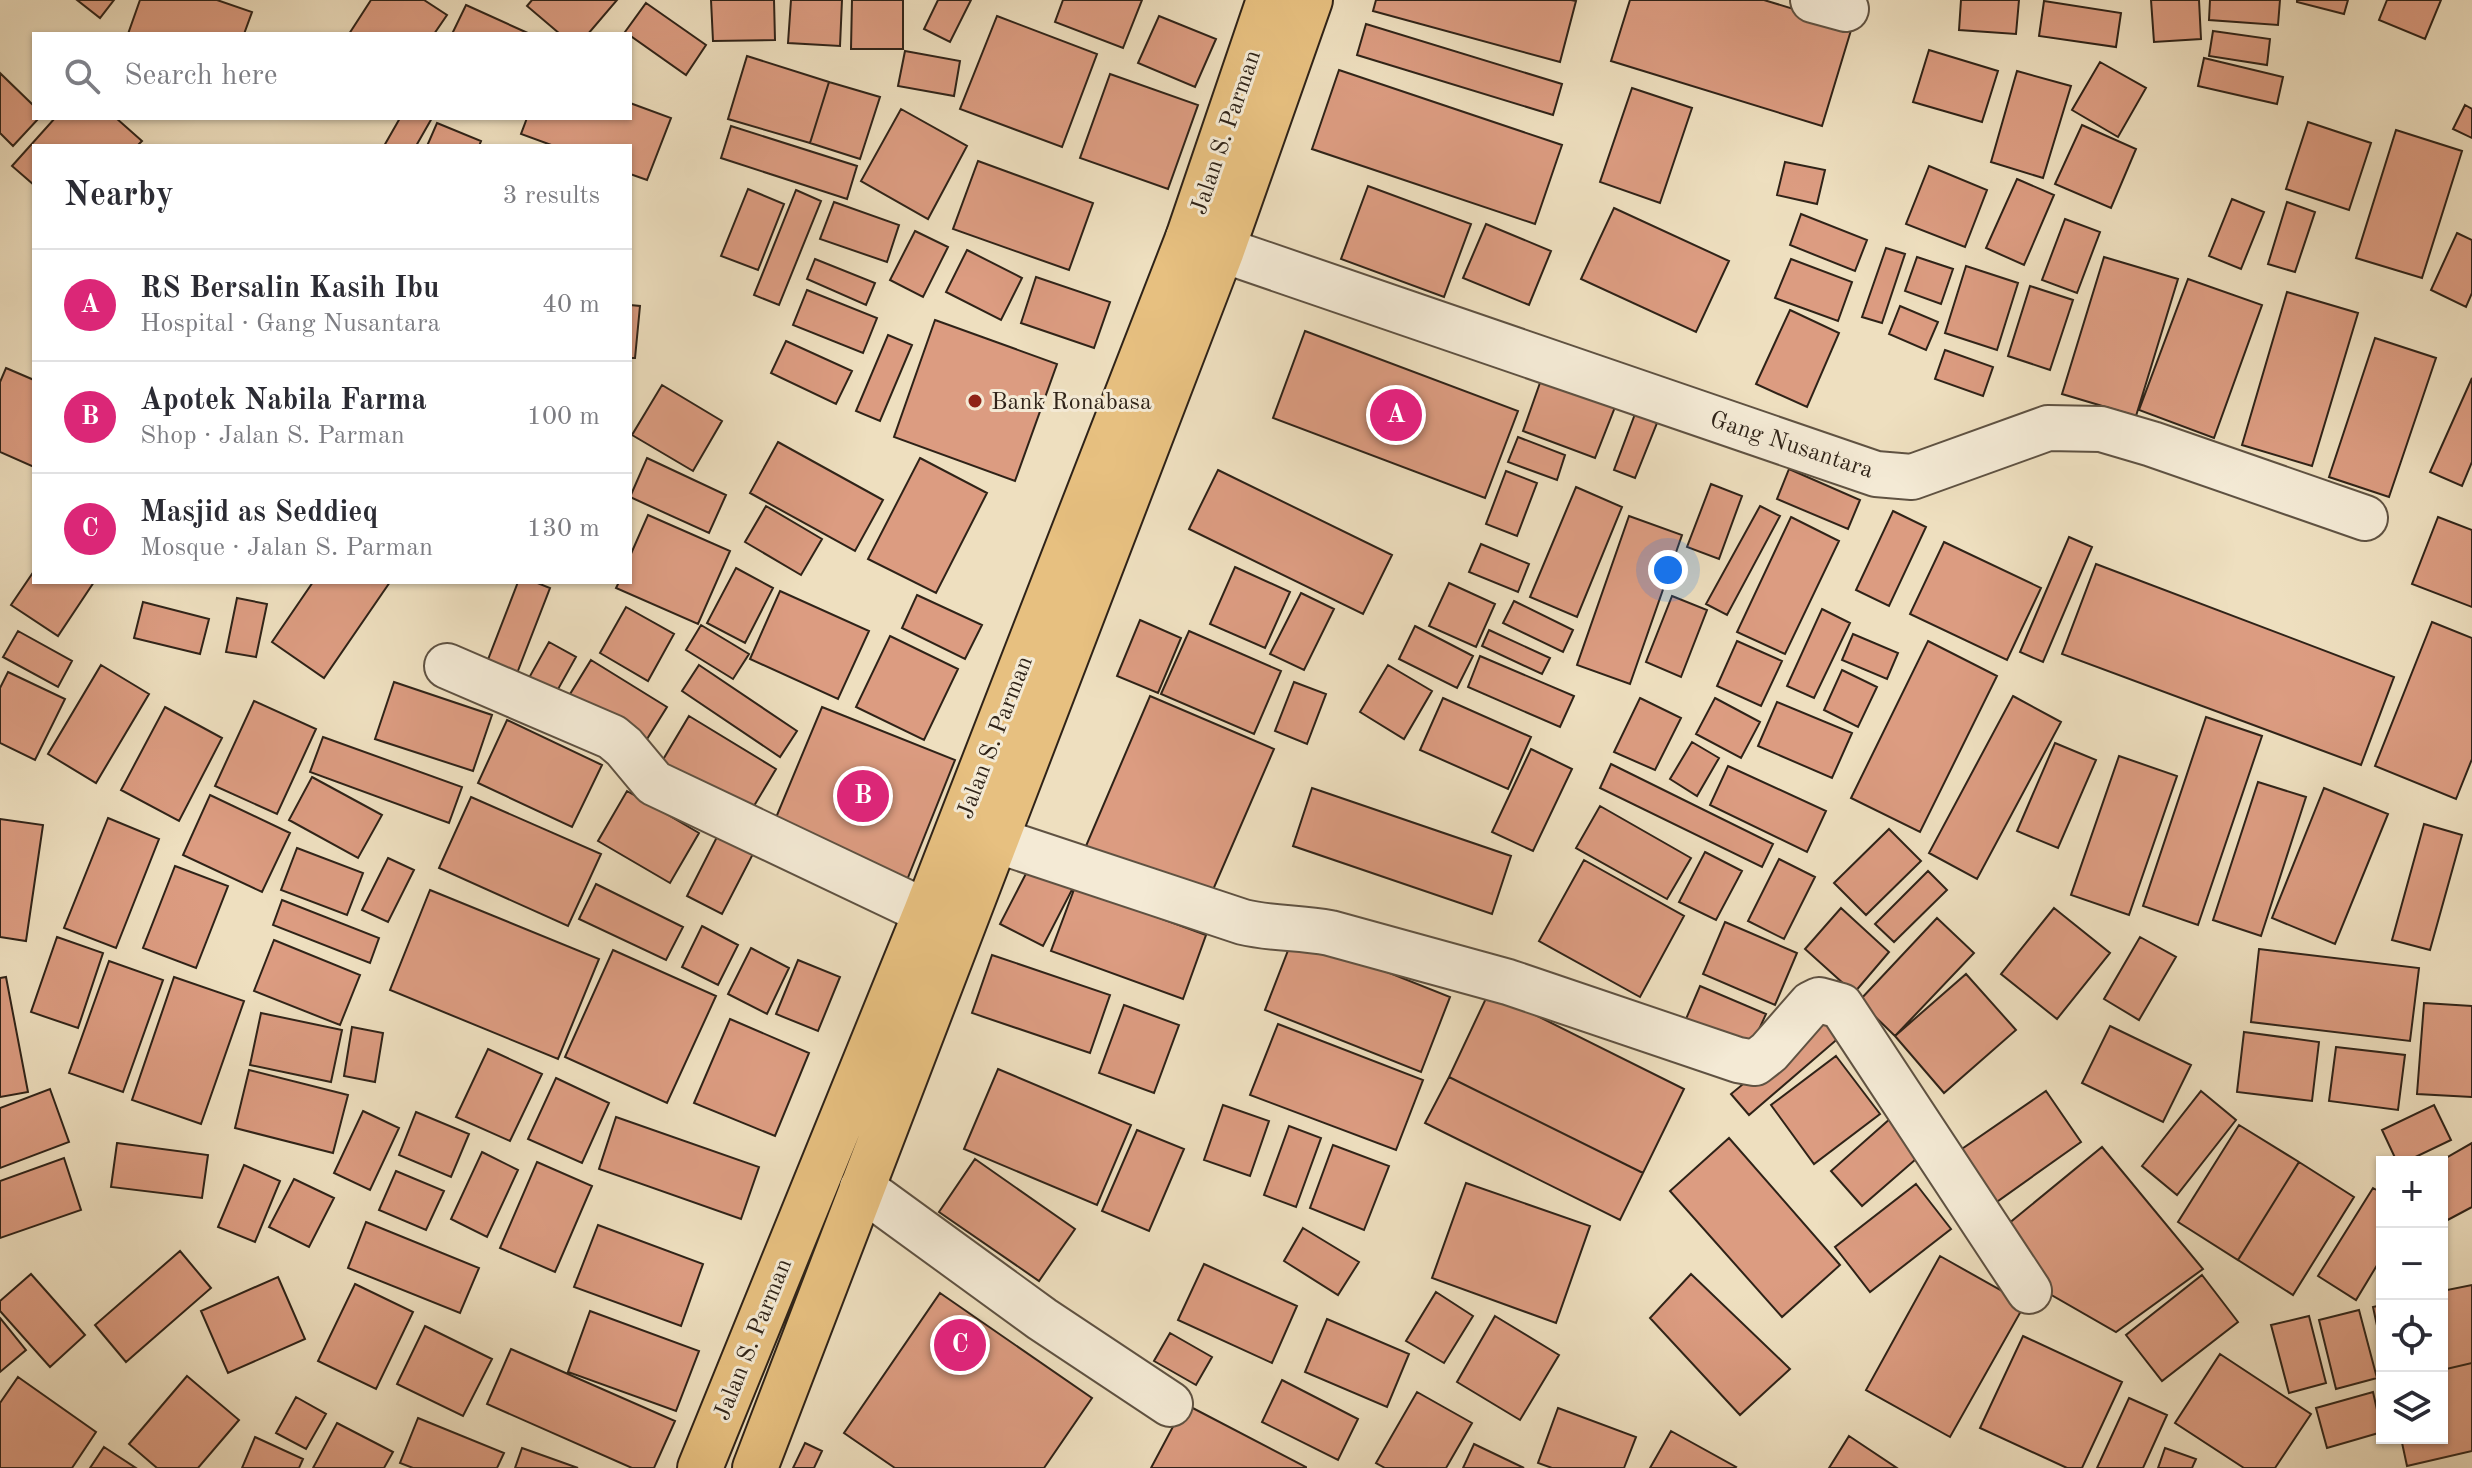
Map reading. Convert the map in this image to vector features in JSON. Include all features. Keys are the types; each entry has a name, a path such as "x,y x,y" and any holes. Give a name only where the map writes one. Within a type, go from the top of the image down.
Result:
{"main road":[{"name":"Jalan S. Parman","path":"755,1468 996,840 1205,244 1269,0"},
{"name":"Jalan S. Parman","path":"700,1468 926,912 1310,0"}],"street":[{"name":"Gang Nusantara","path":"1205,244 1876,474 1912,477 2048,428 2101,429 2365,518"},
{"path":"447,666 612,737 654,783 926,912"},
{"path":"996,840 1243,922 1269,929 1301,928 1330,933 1508,982 1738,1060 1755,1063 1769,1052 1811,1004 1819,1000 1841,1006 2029,1291"},
{"path":"862,1188 1042,1319 1170,1404"}],"building":[{"path":"77,0 114,0 100,18"},
{"path":"140,0 217,0 252,12 245,32 129,32"},
{"path":"371,0 424,0 447,15 435,32 350,32"},
{"path":"532,0 617,0 590,32 558,32 527,6"},
{"path":"711,0 774,0 775,40 713,41"},
{"path":"791,0 842,0 840,46 788,43"},
{"path":"852,0 903,0 903,49 851,49"},
{"path":"938,0 971,0 950,42 924,29"},
{"path":"1063,0 1142,0 1123,48 1055,22"},
{"path":"1376,0 1576,1 1560,62 1373,11"},
{"path":"1630,0 1764,0 1852,27 1822,126 1611,61"},
{"path":"1961,0 2019,0 2016,34 1959,30"},
{"path":"2151,0 2199,0 2201,39 2154,42"},
{"path":"2210,0 2280,0 2278,25 2209,20"},
{"path":"2297,0 2348,0 2344,14"},
{"path":"2387,0 2441,0 2425,39 2379,20"},
{"path":"2044,1 2121,13 2116,47 2039,36"},
{"path":"646,3 706,45 686,75 632,37 632,32 625,32"},
{"path":"466,5 526,32 453,32"},
{"path":"997,16 1097,54 1062,147 960,109"},
{"path":"1159,16 1216,39 1195,87 1138,63"},
{"path":"1366,24 1562,84 1553,115 1357,55"},
{"path":"2213,31 2270,39 2267,65 2209,56"},
{"path":"1929,50 1998,71 1982,122 1913,102"},
{"path":"905,51 960,61 954,96 898,86"},
{"path":"747,56 829,82 810,143 728,119"},
{"path":"2204,58 2283,77 2277,104 2198,86"},
{"path":"2100,62 2146,88 2118,137 2072,110"},
{"path":"1339,70 1562,145 1535,224 1312,149"},
{"path":"2017,71 2071,86 2043,178 1991,162"},
{"path":"0,73 32,104 32,120 37,120 13,146 0,133"},
{"path":"1110,74 1198,105 1168,189 1080,158"},
{"path":"829,82 880,97 860,159 810,143"},
{"path":"1632,88 1692,108 1660,203 1600,182"},
{"path":"632,104 671,118 647,180 632,175 632,144 548,144 521,134 526,120 632,120"},
{"path":"2465,105 2472,109 2472,138 2453,129"},
{"path":"901,109 967,146 928,219 861,181"},
{"path":"53,120 118,120 142,141 139,144 32,144 32,183 12,166"},
{"path":"399,120 431,120 417,144 385,144"},
{"path":"2308,122 2371,143 2349,210 2286,189"},
{"path":"437,123 481,141 480,144 428,144"},
{"path":"2082,125 2136,149 2111,208 2055,184"},
{"path":"731,126 857,166 847,199 721,158"},
{"path":"2396,130 2462,151 2422,278 2356,258"},
{"path":"978,161 1093,203 1069,270 953,229"},
{"path":"1785,162 1825,170 1817,204 1777,195"},
{"path":"1929,166 1987,190 1965,247 1906,224"},
{"path":"2017,179 2054,195 2024,265 1986,248"},
{"path":"1368,186 1471,224 1444,297 1341,259"},
{"path":"748,189 784,204 758,270 721,256"},
{"path":"796,190 821,201 779,305 754,295"},
{"path":"2232,199 2264,212 2241,269 2209,256"},
{"path":"834,202 899,225 887,262 820,239"},
{"path":"2287,202 2315,212 2295,272 2268,264"},
{"path":"1614,208 1729,261 1696,332 1581,279"},
{"path":"1801,214 1867,240 1855,271 1790,245"},
{"path":"2065,219 2100,232 2077,293 2042,280"},
{"path":"1486,224 1551,251 1529,305 1463,278"},
{"path":"915,231 948,247 923,297 890,280"},
{"path":"2457,233 2472,240 2472,293 2466,307 2431,290"},
{"path":"1886,248 1905,254 1882,323 1862,317"},
{"path":"967,250 1022,278 1001,320 946,292"},
{"path":"1917,257 1953,269 1941,304 1905,291"},
{"path":"2104,257 2178,279 2136,416 2062,394"},
{"path":"815,259 875,283 866,305 807,279"},
{"path":"1791,259 1852,282 1838,321 1775,298"},
{"path":"1966,266 2018,283 1997,350 1945,333"},
{"path":"1036,277 1110,302 1094,348 1021,323"},
{"path":"2188,279 2262,305 2214,438 2139,410"},
{"path":"2030,286 2073,300 2050,370 2008,356"},
{"path":"807,290 877,318 863,353 793,325"},
{"path":"2287,292 2358,313 2312,466 2242,445"},
{"path":"632,305 640,306 635,358 632,358"},
{"path":"1900,306 1938,322 1926,350 1889,334"},
{"path":"1790,310 1839,333 1807,407 1756,384"},
{"name":"Bank Ronabasa","path":"935,320 1057,364 1015,481 894,437"},
{"path":"1305,331 1518,411 1485,498 1273,418"},
{"path":"888,335 912,345 880,421 856,411"},
{"path":"2375,338 2436,358 2389,497 2329,477"},
{"path":"786,341 852,371 836,404 771,373"},
{"path":"1945,350 1993,367 1983,396 1935,379"},
{"path":"6,368 32,379 32,466 0,452 0,382"},
{"path":"2472,378 2472,462 2462,486 2430,472"},
{"path":"1541,380 1615,407 1595,458 1523,431"},
{"path":"662,385 722,421 693,471 632,435"},
{"path":"1635,414 1657,423 1635,478 1614,470"},
{"path":"1518,437 1565,455 1557,480 1508,462"},
{"path":"778,442 883,500 855,551 750,493"},
{"path":"647,458 726,495 709,533 632,498"},
{"path":"920,458 987,493 936,593 868,559"},
{"path":"1789,469 1860,500 1848,529 1777,499"},
{"path":"1218,470 1392,555 1363,614 1189,529"},
{"path":"1506,471 1537,483 1517,536 1486,524"},
{"path":"1711,484 1742,496 1719,559 1687,547"},
{"path":"1576,487 1622,507 1577,617 1530,597"},
{"path":"766,506 822,539 801,575 745,542"},
{"path":"1760,506 1780,516 1727,615 1706,604"},
{"path":"1893,511 1926,527 1889,606 1856,590"},
{"path":"648,515 730,551 698,624 616,588 618,584 632,584 632,551"},
{"path":"1629,516 1682,535 1630,684 1577,665"},
{"path":"1791,517 1839,541 1785,654 1737,632"},
{"path":"2438,517 2472,530 2472,607 2412,584"},
{"path":"2069,537 2092,547 2043,662 2020,652"},
{"path":"1944,542 2041,588 2007,660 1910,614"},
{"path":"1481,544 1529,564 1518,592 1469,572"},
{"path":"2096,564 2394,677 2361,765 2062,654"},
{"path":"1235,567 1290,592 1265,648 1210,624"},
{"path":"736,568 773,588 745,643 707,623"},
{"path":"32,574 32,584 93,584 58,636 11,605"},
{"path":"1449,583 1495,604 1476,647 1429,626"},
{"path":"312,584 389,584 324,678 272,642"},
{"path":"517,584 540,584 550,588 514,681 484,670"},
{"path":"780,591 869,631 838,699 750,659"},
{"path":"1301,593 1334,609 1304,670 1270,654"},
{"path":"917,595 982,625 965,659 902,628"},
{"path":"1672,596 1707,610 1681,677 1646,662"},
{"path":"237,598 267,604 256,657 226,652"},
{"path":"1514,601 1573,630 1563,652 1503,623"},
{"path":"143,602 209,619 200,654 134,638"},
{"path":"626,607 674,634 648,681 600,653"},
{"path":"1822,609 1850,623 1814,698 1787,686"},
{"path":"1140,620 1181,638 1158,693 1117,676"},
{"path":"2432,622 2472,638 2472,759 2456,799 2375,766"},
{"path":"701,625 749,654 733,679 686,650"},
{"path":"1415,626 1473,656 1457,688 1399,659"},
{"path":"1489,630 1550,658 1542,674 1482,646"},
{"path":"18,631 72,661 58,687 3,657"},
{"path":"1189,631 1281,671 1254,734 1161,694"},
{"path":"1853,634 1898,653 1887,679 1842,660"},
{"path":"890,636 958,669 924,740 856,707"},
{"path":"1737,641 1782,661 1761,706 1717,686"},
{"path":"1928,641 1997,676 1920,832 1851,798"},
{"path":"549,642 576,657 552,700 525,685"},
{"path":"1480,656 1574,696 1560,727 1468,687"},
{"path":"591,660 667,707 642,747 567,699"},
{"path":"101,665 149,694 96,783 48,754"},
{"path":"699,665 797,731 780,757 682,691"},
{"path":"1388,665 1432,691 1404,739 1360,712"},
{"path":"1842,670 1877,687 1858,727 1824,710"},
{"path":"8,672 65,699 35,760 0,743 0,688"},
{"path":"394,682 492,715 473,771 375,739"},
{"path":"1294,682 1326,694 1307,744 1275,731"},
{"path":"1150,696 1274,749 1206,906 1083,853"},
{"path":"2013,696 2061,722 1977,879 1929,853"},
{"path":"1443,698 1531,737 1508,789 1420,750"},
{"path":"1640,698 1681,718 1655,770 1614,752"},
{"path":"1715,698 1760,722 1741,758 1696,734"},
{"path":"254,701 316,729 277,814 215,786"},
{"path":"1777,702 1852,733 1832,778 1758,746"},
{"path":"165,707 222,738 179,821 121,790"},
{"path":"822,707 955,760 903,890 770,832"},
{"path":"689,716 776,769 745,821 658,768"},
{"path":"2206,717 2262,736 2198,925 2143,906"},
{"path":"507,720 602,765 572,827 478,783"},
{"path":"323,737 462,787 449,823 310,772"},
{"path":"1692,742 1719,758 1697,796 1670,779"},
{"path":"2055,743 2096,760 2058,848 2017,831"},
{"path":"1531,749 1572,769 1533,851 1492,832"},
{"path":"2119,756 2177,776 2129,915 2071,895"},
{"path":"1611,764 1773,844 1762,867 1600,788"},
{"path":"1728,766 1826,811 1807,852 1710,805"},
{"path":"312,777 382,815 358,858 289,820"},
{"path":"2258,782 2306,797 2261,936 2213,920"},
{"path":"1312,788 1511,856 1492,914 1293,846"},
{"path":"2324,788 2388,814 2335,944 2272,918"},
{"path":"627,791 699,833 670,883 598,841"},
{"path":"210,795 290,833 262,892 183,855"},
{"path":"471,797 601,854 568,926 439,868"},
{"path":"1600,806 1691,858 1667,899 1576,848"},
{"path":"108,818 159,839 116,948 64,928"},
{"path":"0,819 43,825 26,941 0,937"},
{"path":"2424,824 2462,835 2430,950 2392,940"},
{"path":"1889,829 1921,861 1866,915 1834,883"},
{"path":"720,831 755,850 722,914 687,896"},
{"path":"297,848 363,873 347,915 281,890"},
{"path":"1705,852 1742,871 1716,920 1679,902"},
{"path":"388,858 414,870 388,922 362,910"},
{"path":"1779,859 1815,877 1784,939 1748,921"},
{"path":"1033,860 1076,882 1043,946 1000,924"},
{"path":"1584,860 1684,916 1640,997 1539,941"},
{"path":"175,866 228,886 196,968 143,948"},
{"path":"1928,871 1947,890 1894,942 1875,924"},
{"path":"596,884 683,927 666,960 579,919"},
{"path":"1075,887 1206,935 1183,999 1051,951"},
{"path":"430,890 599,959 558,1059 390,990"},
{"path":"282,900 379,938 370,963 273,925"},
{"path":"1841,908 1889,952 1854,993 1805,949"},
{"path":"2054,908 2110,953 2057,1019 2001,974"},
{"path":"1937,918 1974,953 1895,1036 1859,1001"},
{"path":"1725,922 1797,953 1775,1005 1703,974"},
{"path":"702,926 738,945 718,985 682,967"},
{"path":"1294,935 1450,997 1421,1072 1265,1010"},
{"path":"57,937 103,953 78,1028 31,1012"},
{"path":"2140,937 2176,957 2139,1020 2104,999"},
{"path":"274,940 360,975 340,1025 254,991"},
{"path":"751,948 789,968 767,1014 728,994"},
{"path":"2259,949 2419,968 2410,1041 2251,1022"},
{"path":"613,950 716,996 667,1103 565,1057"},
{"path":"992,955 1110,995 1090,1053 972,1013"},
{"path":"798,960 840,977 818,1031 776,1014"},
{"path":"109,961 163,980 123,1092 69,1073"},
{"path":"1966,974 2016,1030 1944,1093 1895,1036"},
{"path":"6,977 28,1092 0,1097 0,978"},
{"path":"174,977 244,1001 201,1124 132,1100"},
{"path":"1700,986 1766,1014 1751,1047 1686,1019"},
{"path":"1489,992 1684,1089 1643,1173 1449,1077"},
{"path":"2424,1003 2472,1006 2472,1097 2417,1094"},
{"path":"1124,1005 1179,1025 1154,1093 1099,1073"},
{"path":"261,1013 342,1030 331,1082 250,1065"},
{"path":"1824,1017 1841,1036 1749,1115 1731,1094"},
{"path":"730,1019 809,1053 775,1136 694,1103"},
{"path":"1278,1024 1423,1080 1396,1150 1250,1095"},
{"path":"2110,1026 2191,1065 2163,1122 2082,1083"},
{"path":"352,1027 383,1033 375,1082 344,1076"},
{"path":"2244,1032 2319,1042 2312,1101 2237,1092"},
{"path":"2336,1047 2405,1055 2398,1110 2329,1101"},
{"path":"488,1049 542,1074 510,1141 456,1117"},
{"path":"1836,1056 1880,1114 1814,1164 1771,1105"},
{"path":"998,1069 1131,1125 1097,1205 964,1149"},
{"path":"249,1070 348,1095 333,1153 235,1128"},
{"path":"1449,1077 1643,1173 1620,1220 1425,1123"},
{"path":"556,1078 609,1103 582,1163 528,1139"},
{"path":"50,1089 69,1142 0,1168 0,1108"},
{"path":"2046,1091 2081,1142 1991,1206 1956,1153"},
{"path":"2201,1091 2236,1120 2177,1195 2142,1166"},
{"path":"1223,1105 1269,1121 1250,1176 1204,1160"},
{"path":"2434,1105 2451,1140 2418,1156 2394,1156 2382,1130"},
{"path":"1900,1110 1931,1146 1862,1206 1831,1171"},
{"path":"363,1111 399,1128 370,1190 334,1173"},
{"path":"416,1112 469,1134 451,1177 399,1155"},
{"path":"616,1117 759,1167 741,1219 599,1169"},
{"path":"2239,1125 2299,1162 2238,1260 2178,1222"},
{"path":"1289,1126 1321,1138 1296,1207 1264,1195"},
{"path":"1137,1130 1184,1149 1149,1231 1102,1211"},
{"path":"1729,1138 1840,1265 1782,1317 1670,1191"},
{"path":"117,1143 208,1155 202,1198 111,1187"},
{"path":"2472,1143 2472,1207 2448,1220 2448,1157"},
{"path":"1333,1145 1389,1166 1364,1230 1310,1208"},
{"path":"2102,1147 2203,1269 2116,1332 2048,1293 2002,1229"},
{"path":"482,1152 518,1170 487,1237 451,1219"},
{"path":"64,1158 81,1210 0,1238 0,1181"},
{"path":"975,1159 1075,1229 1039,1281 939,1212"},
{"path":"537,1162 592,1186 555,1272 500,1248"},
{"path":"2299,1162 2354,1197 2293,1295 2238,1260"},
{"path":"244,1165 280,1181 255,1242 218,1227"},
{"path":"396,1171 444,1191 426,1230 379,1210"},
{"path":"294,1179 334,1198 309,1247 269,1227"},
{"path":"1466,1183 1590,1226 1556,1323 1432,1278"},
{"path":"1916,1184 1951,1229 1870,1292 1835,1247"},
{"path":"2373,1188 2376,1190 2376,1267 2356,1300 2318,1276"},
{"path":"366,1222 479,1268 460,1313 348,1268"},
{"path":"598,1225 703,1264 681,1326 574,1287"},
{"path":"1303,1228 1359,1262 1338,1295 1284,1261"},
{"path":"180,1251 211,1288 126,1362 95,1325"},
{"path":"1940,1256 2025,1304 1950,1437 1866,1390"},
{"path":"1204,1264 1297,1306 1272,1363 1178,1320"},
{"path":"31,1274 85,1335 50,1367 0,1311 0,1301"},
{"path":"1691,1274 1790,1369 1740,1415 1650,1318"},
{"path":"2202,1275 2238,1322 2162,1381 2126,1335"},
{"path":"278,1277 305,1339 228,1373 201,1311"},
{"path":"355,1284 413,1312 376,1389 318,1361"},
{"path":"2472,1285 2472,1363 2448,1369 2448,1300 2448,1290"},
{"path":"1436,1292 1473,1316 1444,1363 1406,1341"},
{"path":"940,1293 1092,1398 1044,1468 895,1468 844,1433"},
{"path":"2359,1310 2376,1378 2336,1389 2319,1320"},
{"path":"590,1311 699,1351 676,1411 568,1372"},
{"path":"1495,1316 1559,1355 1520,1420 1457,1382"},
{"path":"2309,1316 2326,1383 2289,1393 2271,1325"},
{"path":"0,1318 26,1350 0,1372"},
{"path":"1327,1319 1409,1354 1387,1407 1305,1372"},
{"path":"425,1326 492,1359 463,1416 397,1384"},
{"path":"1170,1333 1212,1357 1196,1385 1154,1361"},
{"path":"2023,1336 2122,1382 2082,1468 2067,1468 1980,1428"},
{"path":"511,1349 675,1421 654,1468 632,1468 487,1404"},
{"path":"2220,1354 2311,1414 2275,1468 2244,1468 2175,1423"},
{"path":"2472,1363 2472,1451 2407,1466 2402,1444 2448,1444 2448,1369"},
{"path":"187,1376 239,1420 198,1468 157,1468 129,1444"},
{"path":"18,1377 96,1432 72,1468 0,1468 0,1403"},
{"path":"1282,1380 1358,1419 1338,1460 1262,1422"},
{"path":"1417,1392 1472,1423 1446,1468 1385,1468 1376,1463"},
{"path":"2373,1392 2376,1434 2327,1448 2316,1408"},
{"path":"296,1397 326,1414 306,1449 276,1433"},
{"path":"2129,1398 2167,1415 2143,1468 2097,1468"},
{"path":"1185,1404 1306,1467 1306,1468 1151,1468"},
{"path":"1558,1408 1636,1437 1624,1468 1552,1468 1538,1463"},
{"path":"418,1418 504,1453 497,1468 413,1468 400,1463"},
{"path":"337,1423 393,1452 384,1468 313,1468"},
{"path":"1671,1431 1736,1467 1650,1468"},
{"path":"1849,1436 1897,1468 1829,1468"},
{"path":"255,1437 303,1459 299,1468 242,1468"},
{"path":"805,1443 822,1451 814,1468 793,1468"},
{"path":"1474,1444 1524,1468 1463,1468"},
{"path":"104,1447 136,1468 90,1468"},
{"path":"522,1448 578,1468 515,1468"},
{"path":"2165,1448 2196,1459 2192,1468 2158,1468"}],"place":[{"name":"Bank Ronabasa","path":"975,401"},
{"name":"RS Bersalin Kasih Ibu","path":"1396,415"},
{"name":"Apotek Nabila Farma","path":"863,796"},
{"name":"Masjid as Seddieq","path":"960,1345"}]}
